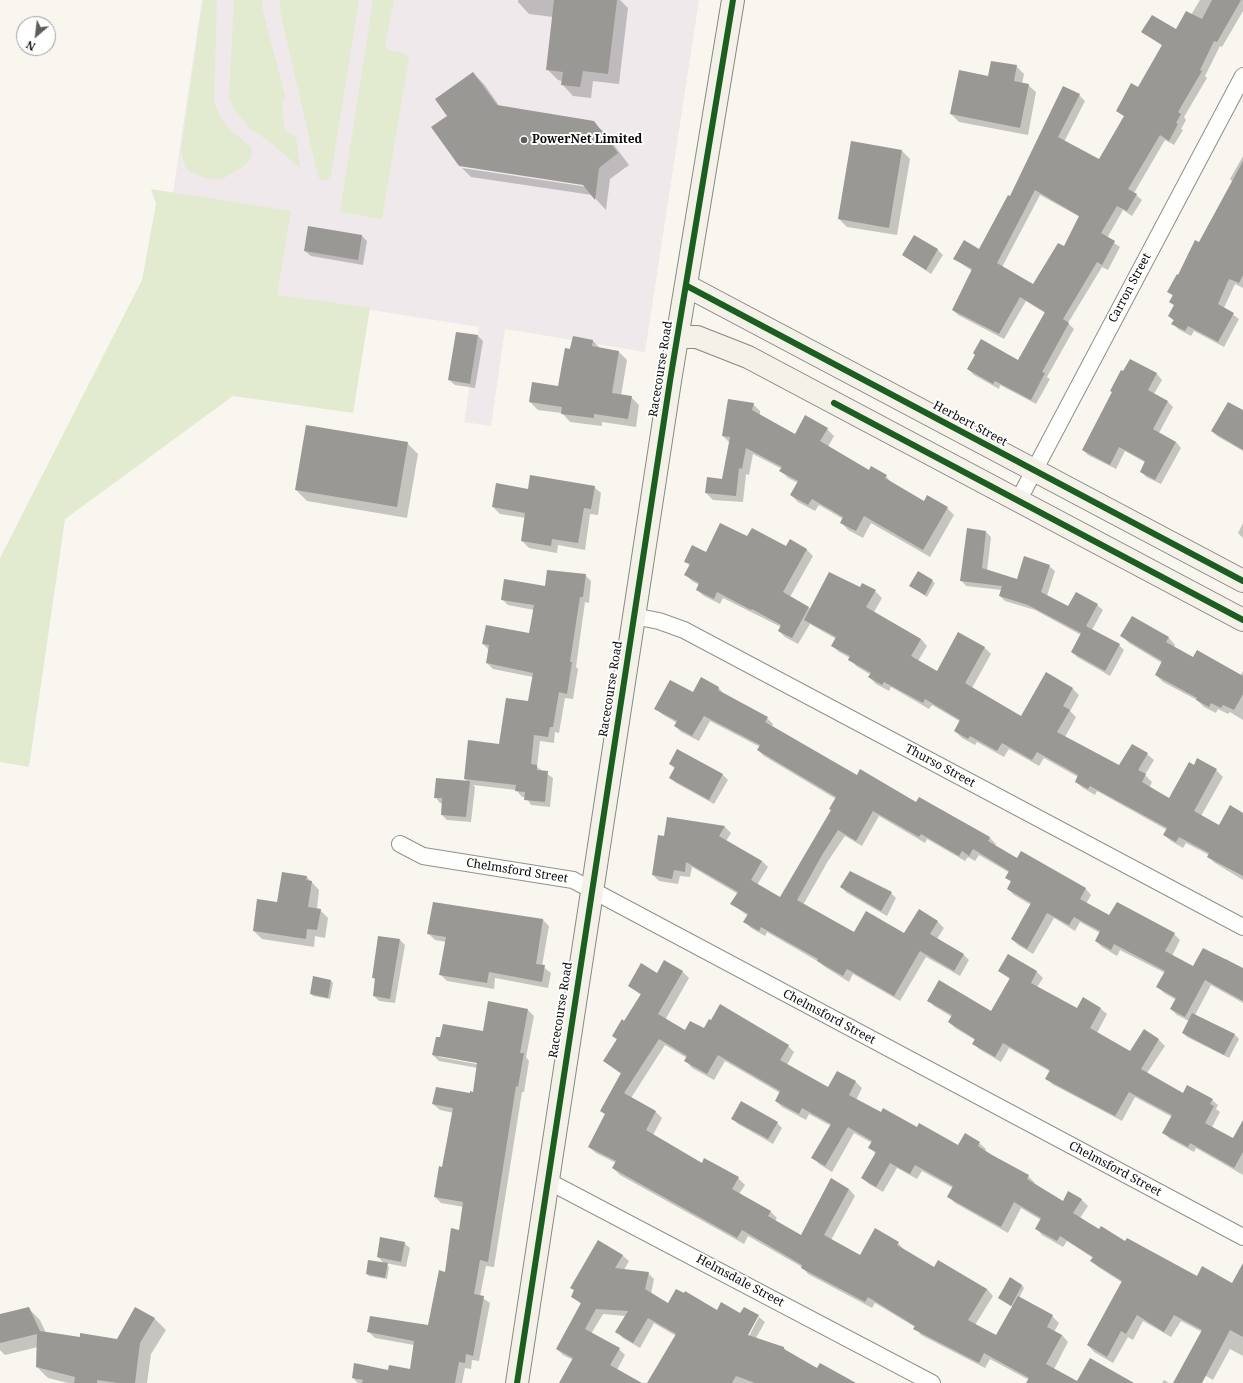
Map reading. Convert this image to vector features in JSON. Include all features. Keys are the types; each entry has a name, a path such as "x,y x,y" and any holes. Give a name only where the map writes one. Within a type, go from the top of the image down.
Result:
{"street":[{"name":"Racecourse Road","path":"517,1383 546,1180 633,616 677,337 687,286 733,0"},
{"name":"Carron Street","path":"1018,501 1243,76"},
{"name":"Herbert Street","path":"687,286 1243,581"},
{"path":"677,337 697,337 748,357 1243,620"},
{"name":"Thurso Street","path":"633,616 659,621 684,630 1243,927"},
{"name":"Chelmsford Street","path":"400,844 423,856 573,880 1243,1237"},
{"name":"Helmsdale Street","path":"546,1180 932,1383"}],"shaded area":[{"path":"202,0 699,0 645,352 505,329 491,426 464,422 479,327 277,295 173,193"}],"green space":[{"path":"203,0 217,0 214,103 220,116 230,130 251,147 252,156 244,166 222,179 205,178 192,173 185,167 181,150"},
{"path":"234,0 262,0 263,11 285,96 282,105 284,128 288,133 296,137 300,168 270,142 251,129 233,108 229,97"},
{"path":"280,0 359,0 331,175 326,181 320,179 318,176 280,11"},
{"path":"373,0 394,0 385,45 388,50 400,52 409,58 382,219 340,212"},
{"path":"151,189 291,211 277,295 370,308 353,413 233,396 65,519 29,767 0,762 0,558 142,280 156,204"}],"building":[{"path":"554,0 617,0 608,74 583,71 580,87 561,85 563,72 546,70"},
{"path":"1212,0 1241,0 1217,42 1214,41 1200,70 1202,71 1178,112 1181,114 1176,123 1178,124 1169,141 1160,135 1128,189 1137,194 1127,211 1117,206 1101,233 1115,241 1102,265 1097,262 1063,319 1069,323 1042,372 1045,373 1031,400 995,381 993,384 967,369 975,355 973,353 981,339 1018,360 1045,312 1020,297 999,334 952,310 972,269 953,259 964,240 979,249 1008,195 1010,196 1063,86 1080,94 1058,137 1099,159 1124,116 1116,111 1131,83 1138,87 1162,45 1141,32 1152,15 1176,29 1186,11 1202,19","holes":["1035,190 1079,216 1064,246 1058,243 1033,284 997,263"]},
{"path":"991,61 1017,65 1014,81 1029,84 1020,128 950,114 959,70 988,76"},
{"name":"PowerNet Limited","path":"473,72 497,105 594,121 618,153 599,168 595,200 583,185 459,166 431,127 447,116 435,99"},
{"path":"851,141 902,150 889,228 838,219"},
{"path":"1243,161 1243,275 1239,283 1229,279 1218,304 1234,313 1218,342 1188,326 1185,331 1171,324 1174,320 1168,316 1174,305 1169,302 1173,295 1167,292 1177,274 1178,275 1195,240 1199,242"},
{"path":"308,226 362,235 358,260 304,251"},
{"path":"914,235 938,249 926,270 902,255"},
{"path":"456,332 478,335 470,384 448,380"},
{"path":"573,336 593,340 592,346 619,351 612,393 632,396 628,419 594,414 594,418 561,414 562,407 529,402 532,382 558,386 565,348 570,349"},
{"path":"1130,359 1157,373 1148,390 1168,401 1153,429 1176,442 1155,480 1140,472 1145,461 1119,447 1110,465 1082,450 1112,392 1110,391 1121,370 1123,371"},
{"path":"728,399 754,403 752,410 795,434 805,415 828,428 820,441 869,470 871,466 887,475 885,478 924,501 927,495 948,507 923,550 864,516 856,531 840,523 843,517 812,499 808,505 790,495 798,481 779,471 782,467 746,448 742,469 739,468 736,496 705,493 707,477 722,479 730,437 722,436"},
{"path":"1228,402 1243,410 1243,450 1211,431"},
{"path":"306,425 408,442 397,507 295,490"},
{"path":"530,475 595,486 591,509 584,508 578,543 552,539 551,546 521,541 525,513 492,507 496,483 528,489"},
{"path":"720,523 747,536 752,528 786,546 790,539 807,549 783,592 809,607 792,638 778,631 781,625 752,609 751,610 717,592 714,599 696,590 699,583 684,575 690,564 684,562 692,545 706,552"},
{"path":"967,528 986,531 982,568 1017,579 1024,556 1050,565 1041,592 1068,606 1076,592 1098,604 1086,626 1120,644 1105,671 1071,652 1081,633 1028,605 999,596 1002,586 960,581"},
{"path":"547,570 586,574 583,597 580,597 570,662 572,662 567,694 559,692 553,727 550,727 548,737 534,735 531,764 537,765 537,770 548,771 545,802 524,800 525,792 515,791 516,785 464,779 468,740 499,744 506,698 528,701 533,673 486,663 489,645 482,644 486,625 529,633 534,605 501,600 504,579 545,586"},
{"path":"918,571 933,580 925,595 909,586"},
{"path":"829,572 860,587 862,583 876,590 866,607 921,639 911,656 937,671 958,632 985,647 965,683 1021,716 1046,672 1073,688 1063,706 1070,710 1057,732 1119,765 1132,744 1148,753 1138,770 1146,774 1142,782 1169,798 1189,762 1194,765 1197,758 1217,769 1194,811 1219,825 1230,805 1243,813 1243,876 1207,857 1209,853 1179,837 1176,842 1163,835 1167,828 1090,786 1088,789 1075,782 1078,775 1037,752 1032,760 1002,743 997,751 970,736 968,739 954,731 960,720 925,699 923,703 884,682 882,685 868,677 871,673 848,660 850,656 831,646 836,637 804,620"},
{"path":"1132,616 1169,637 1166,642 1193,657 1197,650 1243,676 1243,694 1234,710 1223,705 1221,708 1211,703 1209,707 1196,700 1197,698 1155,675 1162,661 1120,636"},
{"path":"701,677 719,687 718,690 768,717 765,722 857,775 860,769 916,802 919,797 990,837 988,841 1017,858 1021,851 1086,888 1080,899 1109,915 1117,902 1175,933 1165,951 1193,966 1203,948 1243,968 1243,1001 1205,980 1185,1017 1170,1009 1176,998 1156,987 1165,971 1114,944 1111,950 1095,941 1100,931 1074,917 1069,925 1047,913 1027,949 1011,939 1031,903 1007,889 1011,881 1005,878 1009,871 973,849 969,856 962,851 959,856 921,834 919,837 873,811 856,841 838,830 797,900 854,932 866,911 904,933 919,909 938,921 930,934 964,954 954,971 920,951 894,996 847,969 843,976 817,961 818,959 761,927 759,931 743,922 748,914 730,904 738,892 686,862 685,872 674,870 672,879 652,875 658,835 664,836 667,817 725,826 719,836 762,861 751,880 780,897 831,810 829,809 836,797 757,750 760,745 704,716 692,736 674,726 677,721 654,709 670,680 693,692"},
{"path":"677,749 723,774 709,800 669,778 675,767 669,764"},
{"path":"436,778 470,781 466,817 441,815 442,798 434,798"},
{"path":"850,871 892,892 881,911 840,887"},
{"path":"282,872 307,876 306,880 312,881 308,907 321,909 317,930 307,929 306,939 253,931 257,899 277,902"},
{"path":"433,902 543,919 536,964 545,965 542,982 489,972 487,983 439,975 446,937 427,934"},
{"path":"378,936 400,939 390,999 373,996 375,978 372,978"},
{"path":"1008,954 1037,971 1031,983 1077,1008 1083,997 1101,1008 1090,1028 1130,1051 1144,1029 1159,1039 1141,1069 1183,1093 1187,1085 1213,1099 1210,1104 1214,1106 1205,1123 1233,1138 1243,1120 1243,1152 1234,1168 1190,1143 1188,1147 1162,1133 1172,1115 1129,1092 1115,1116 1045,1079 1050,1070 1003,1043 995,1057 972,1044 975,1039 948,1022 952,1015 927,1001 939,980 991,1011 1010,978 998,971"},
{"path":"664,960 683,971 658,1014 685,1030 690,1021 704,1028 709,1019 711,1020 720,1004 789,1045 780,1060 828,1087 837,1071 856,1081 849,1095 881,1112 883,1108 917,1127 919,1123 958,1145 965,1133 980,1142 978,1146 1029,1175 1027,1179 1063,1201 1068,1191 1082,1199 1073,1213 1099,1229 1101,1226 1125,1241 1127,1238 1197,1276 1202,1266 1232,1283 1243,1263 1243,1337 1230,1330 1202,1383 1173,1383 1202,1330 1174,1315 1164,1332 1137,1315 1126,1334 1121,1331 1107,1357 1087,1345 1122,1281 1090,1261 1093,1257 1060,1236 1057,1241 1035,1229 1041,1218 1014,1202 1001,1227 947,1197 953,1186 915,1165 910,1174 890,1163 876,1187 861,1178 876,1152 868,1148 872,1141 848,1127 825,1166 811,1158 831,1124 802,1108 799,1114 775,1101 780,1091 718,1055 707,1074 684,1061 687,1056 659,1039 624,1093 656,1111 646,1130 702,1163 704,1158 739,1177 732,1189 771,1211 768,1216 801,1235 831,1178 849,1189 824,1235 860,1255 875,1228 899,1242 897,1245 934,1267 938,1260 987,1289 968,1320 996,1335 1018,1296 1053,1315 1047,1327 1062,1335 1046,1364 1077,1381 1090,1358 1134,1383 1026,1383 1029,1378 984,1353 979,1363 913,1329 915,1326 868,1297 865,1302 801,1268 802,1265 742,1230 737,1238 612,1168 616,1161 588,1147 605,1114 600,1111 621,1073 603,1061 617,1039 612,1036 622,1019 624,1021 641,994 628,986 641,963 657,973"},
{"path":"313,976 331,980 328,998 310,994"},
{"path":"488,1001 528,1009 520,1053 524,1053 518,1087 516,1086 488,1262 480,1260 474,1294 484,1296 473,1356 466,1354 465,1363 459,1362 455,1383 362,1383 363,1380 352,1378 354,1363 388,1370 389,1365 410,1369 414,1341 367,1332 370,1316 428,1325 439,1270 445,1272 451,1228 459,1230 463,1202 434,1197 439,1166 442,1167 453,1108 432,1104 436,1087 470,1093 470,1091 473,1092 477,1063 432,1055 436,1037 440,1037 443,1024 483,1031"},
{"path":"1192,1013 1235,1034 1224,1055 1182,1033"},
{"path":"741,1101 778,1122 768,1139 731,1119"},
{"path":"380,1237 405,1242 401,1262 377,1257"},
{"path":"598,1240 623,1255 615,1268 649,1272 645,1289 668,1303 676,1289 684,1293 685,1291 717,1310 721,1302 740,1313 744,1307 759,1315 748,1335 784,1347 784,1349 817,1368 820,1363 856,1383 755,1383 736,1376 732,1383 647,1383 676,1334 648,1318 633,1343 615,1332 628,1311 596,1309 585,1329 620,1348 610,1365 642,1383 559,1383 573,1358 556,1349 581,1303 571,1297 574,1290 570,1288"},
{"path":"368,1260 388,1263 385,1278 366,1274"},
{"path":"1010,1277 1022,1285 1011,1306 998,1298"},
{"path":"29,1307 40,1331 80,1337 80,1333 117,1339 135,1307 155,1318 140,1343 135,1383 118,1383 97,1380 97,1383 74,1383 75,1377 36,1367 37,1334 0,1343 0,1314"}],"cycle path":[{"path":"517,1383 670,381 733,0"},
{"path":"687,286 1243,581"},
{"path":"834,403 1243,620"}],"place":[{"name":"PowerNet Limited","path":"524,140"}]}
